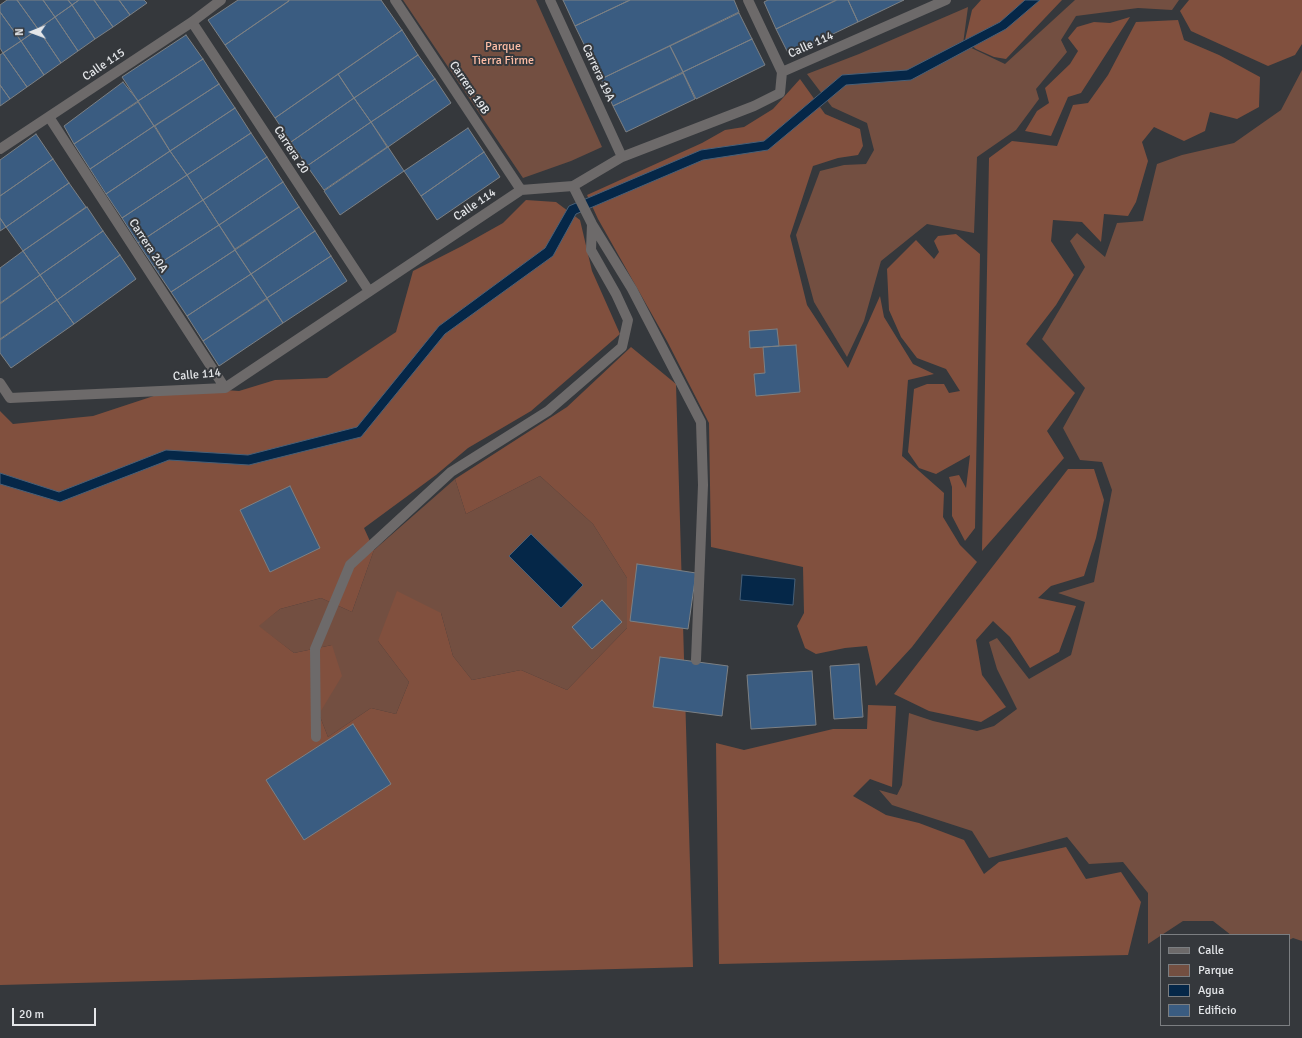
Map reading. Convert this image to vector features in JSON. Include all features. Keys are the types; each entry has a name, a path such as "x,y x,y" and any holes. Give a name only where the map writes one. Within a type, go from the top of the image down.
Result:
{"street":[{"name":"Calle 115","path":"0,149 192,22 221,0"},
{"name":"Carrera 19B","path":"395,0 522,190"},
{"name":"Carrera 19A","path":"550,0 622,157"},
{"path":"748,0 782,72"},
{"name":"Calle 114","path":"0,383 10,398 225,388 522,190 573,186 622,157 754,106 780,93 782,72 943,0"},
{"name":"Carrera 20","path":"192,22 369,291"},
{"name":"Carrera 20A","path":"49,117 225,388"},
{"path":"573,186 592,224 635,295 701,422 703,485 696,660"},
{"path":"316,737 315,649 350,565 451,472 548,411 622,347 628,320 616,294 591,250 592,224"}],"green space":[{"name":"Parque Tierra Firme","path":"403,0 536,0 602,147 571,161 523,178"},
{"path":"1075,0 1179,0 1172,10 1138,8 1076,16 1061,40 1067,52 1036,89 1039,99 1016,130 977,157 974,233 927,224 881,261 864,321 847,357 814,302 796,235 820,171 844,165 866,164 874,150 867,123 832,107 807,74 859,54 968,7 963,44 1005,64"},
{"path":"1302,70 1302,941 1293,938 1290,940 1290,934 1230,934 1213,921 1183,921 1163,934 1160,934 1160,936 1148,944 1148,893 1123,862 1089,864 1067,837 989,858 972,831 892,805 879,790 897,795 902,785 909,713 933,721 977,731 994,726 1017,709 997,669 989,642 997,638 1029,679 1071,655 1085,602 1058,593 1094,582 1112,490 1102,462 1080,460 1063,428 1085,388 1042,339 1085,267 1070,241 1077,233 1105,257 1117,223 1143,221 1157,164 1182,155 1234,143 1281,110"},
{"path":"540,476 593,524 627,578 627,628 567,690 521,670 472,680 453,656 441,613 378,641 409,682 396,714 371,708 328,737 319,714 332,645 294,653 258,626 280,609 321,598 352,612 374,550 455,479 466,514"}],"shaded area":[{"path":"981,0 1062,0 1006,59 994,57 976,49 965,40 972,10"},
{"path":"1189,0 1302,0 1302,44 1295,55 1268,66 1191,31 1180,11"},
{"path":"1130,17 1081,93 1068,97 1051,136 1025,131 1037,111 1049,103 1045,88 1070,64 1078,51 1068,38 1077,27 1094,22 1110,23"},
{"path":"1178,20 1184,40 1219,55 1260,77 1259,107 1237,119 1210,112 1205,131 1184,141 1154,127 1142,142 1148,161 1136,202 1128,216 1104,214 1101,242 1082,222 1053,220 1051,241 1074,275 1056,305 1026,344 1075,393 1047,431 1064,458 982,551 989,158 1012,141 1057,146 1073,105 1088,103 1108,75 1136,22"},
{"path":"800,79 825,114 860,129 863,146 858,155 838,158 813,166 790,236 807,305 848,368 880,296 884,317 913,364 934,374 908,380 902,456 944,493 943,517 960,545 977,562 912,647 876,686 867,646 845,648 816,654 805,648 797,626 804,613 803,567 711,547 709,423 667,341 598,219 587,195 702,143 725,130 744,127 773,109"},
{"path":"526,200 556,202 580,220 592,271 620,334 531,411 468,448 436,475 364,528 374,550 352,612 321,598 280,609 259,626 294,653 332,645 342,676 319,714 328,737 371,708 396,714 409,682 378,641 397,591 441,613 453,656 472,680 521,670 567,690 627,628 627,578 593,524 540,476 466,514 455,479 567,407 631,347 676,384 693,967 0,985 0,411 13,424 93,416 181,387 239,391 275,380 327,378 396,332 413,271 503,223"},
{"path":"956,234 980,254 975,528 965,541 952,516 952,487 949,477 959,475 966,488 970,455 936,474 919,468 908,452 914,389 927,384 944,384 949,393 960,391 946,369 917,358 901,337 889,310 887,269 916,240 934,259 939,252 934,241 938,236"},
{"path":"1068,469 1094,469 1104,500 1096,538 1084,576 1051,586 1038,598 1076,606 1059,652 1030,668 1010,637 993,621 976,640 982,675 1006,707 981,722 929,711 894,694"},
{"path":"868,705 896,706 892,787 870,779 853,796 886,815 919,823 964,840 984,874 999,862 1066,847 1086,879 1121,872 1141,902 1128,955 719,964 716,743 744,750 833,729 867,729"}],"water":[{"path":"1025,0 1040,0 1006,29 911,80 846,85 768,150 703,160 576,214 553,256 445,334 361,437 249,465 169,460 60,502 0,484 0,473 59,492 166,450 248,455 357,427 439,326 545,248 569,206 701,150 764,141 842,75 907,70 1000,22"},
{"path":"531,534 583,585 561,608 509,556"},
{"path":"742,575 795,579 793,605 740,600"}],"building":[{"path":"7,0 17,0 38,29 21,41 0,12 0,5"},
{"path":"17,0 43,0 55,17 38,29"},
{"path":"43,0 68,0 72,5 55,17"},
{"path":"68,0 79,0 72,5"},
{"path":"79,0 94,0 113,27 95,39 72,5"},
{"path":"94,0 119,0 130,15 113,27"},
{"path":"119,0 144,0 147,3 130,15"},
{"path":"238,0 289,1 225,45 208,20"},
{"path":"290,0 381,0 402,30 275,118 225,45"},
{"path":"563,0 630,0 575,26"},
{"path":"630,0 734,0 739,12 601,79 575,26"},
{"path":"768,0 836,0 776,29 764,2"},
{"path":"837,0 848,0 858,22 789,55 776,29"},
{"path":"848,0 904,0 858,22"},
{"path":"72,5 95,39 78,51 55,17"},
{"path":"0,12 21,41 3,53 0,48"},
{"path":"739,13 752,39 683,72 670,46"},
{"path":"55,17 78,51 61,63 38,29"},
{"path":"38,29 61,63 44,75 21,41"},
{"path":"402,30 418,55 354,98 338,74"},
{"path":"186,35 203,59 138,101 122,77"},
{"path":"752,39 765,65 696,99 683,72"},
{"path":"21,41 44,75 27,87 3,53"},
{"path":"670,46 683,72 613,106 601,79"},
{"path":"3,53 27,87 10,99 0,85 0,55"},
{"path":"418,55 435,79 371,122 354,98"},
{"path":"203,59 219,84 154,126 138,101"},
{"path":"683,73 695,99 626,132 613,106"},
{"path":"338,74 354,98 291,142 275,118"},
{"path":"435,79 451,103 388,147 371,122"},
{"path":"123,82 138,101 74,144 64,126"},
{"path":"219,84 235,108 170,151 155,126"},
{"path":"0,85 10,99 0,106"},
{"path":"354,98 371,122 307,166 291,142"},
{"path":"138,102 154,126 90,169 74,144"},
{"path":"235,108 251,133 187,175 170,151"},
{"path":"371,122 387,147 324,190 307,166"},
{"path":"154,126 170,151 106,194 90,169"},
{"path":"468,128 484,152 421,196 404,171"},
{"path":"251,133 267,157 203,200 187,175"},
{"path":"36,134 53,159 0,196 0,160"},
{"path":"388,147 404,171 340,215 324,191"},
{"path":"170,151 187,175 122,218 106,194"},
{"path":"484,152 500,177 437,220 421,196"},
{"path":"267,157 283,182 219,225 203,200"},
{"path":"53,159 69,183 6,227 0,218 0,196"},
{"path":"187,175 203,200 138,243 122,218"},
{"path":"283,182 299,207 235,249 219,225"},
{"path":"69,183 86,207 23,251 6,227"},
{"path":"203,200 219,225 154,267 138,243"},
{"path":"87,207 103,231 40,275 23,251"},
{"path":"299,207 315,231 251,274 235,250"},
{"path":"0,218 6,227 0,231"},
{"path":"219,225 235,250 171,292 154,267"},
{"path":"103,231 120,255 57,300 40,275"},
{"path":"315,231 331,256 267,298 251,274"},
{"path":"235,250 251,274 187,316 171,292"},
{"path":"23,251 40,275 0,303 0,268"},
{"path":"120,255 136,279 74,324 57,300"},
{"path":"331,256 347,281 283,323 267,298"},
{"path":"251,274 267,298 203,341 187,316"},
{"path":"40,275 57,300 0,339 0,304"},
{"path":"267,299 283,323 219,366 203,341"},
{"path":"57,300 74,324 11,368 0,353 0,340"},
{"path":"777,329 779,346 750,348 749,331"},
{"path":"796,345 800,392 756,396 754,374 765,373 763,347"},
{"path":"290,486 320,548 270,572 240,510"},
{"path":"637,564 696,573 688,629 630,621"},
{"path":"602,600 622,622 592,649 572,627"},
{"path":"660,657 728,666 722,716 653,707"},
{"path":"859,664 863,717 834,719 830,666"},
{"path":"812,671 816,725 751,729 747,675"},
{"path":"353,724 391,784 304,840 266,780"}]}
